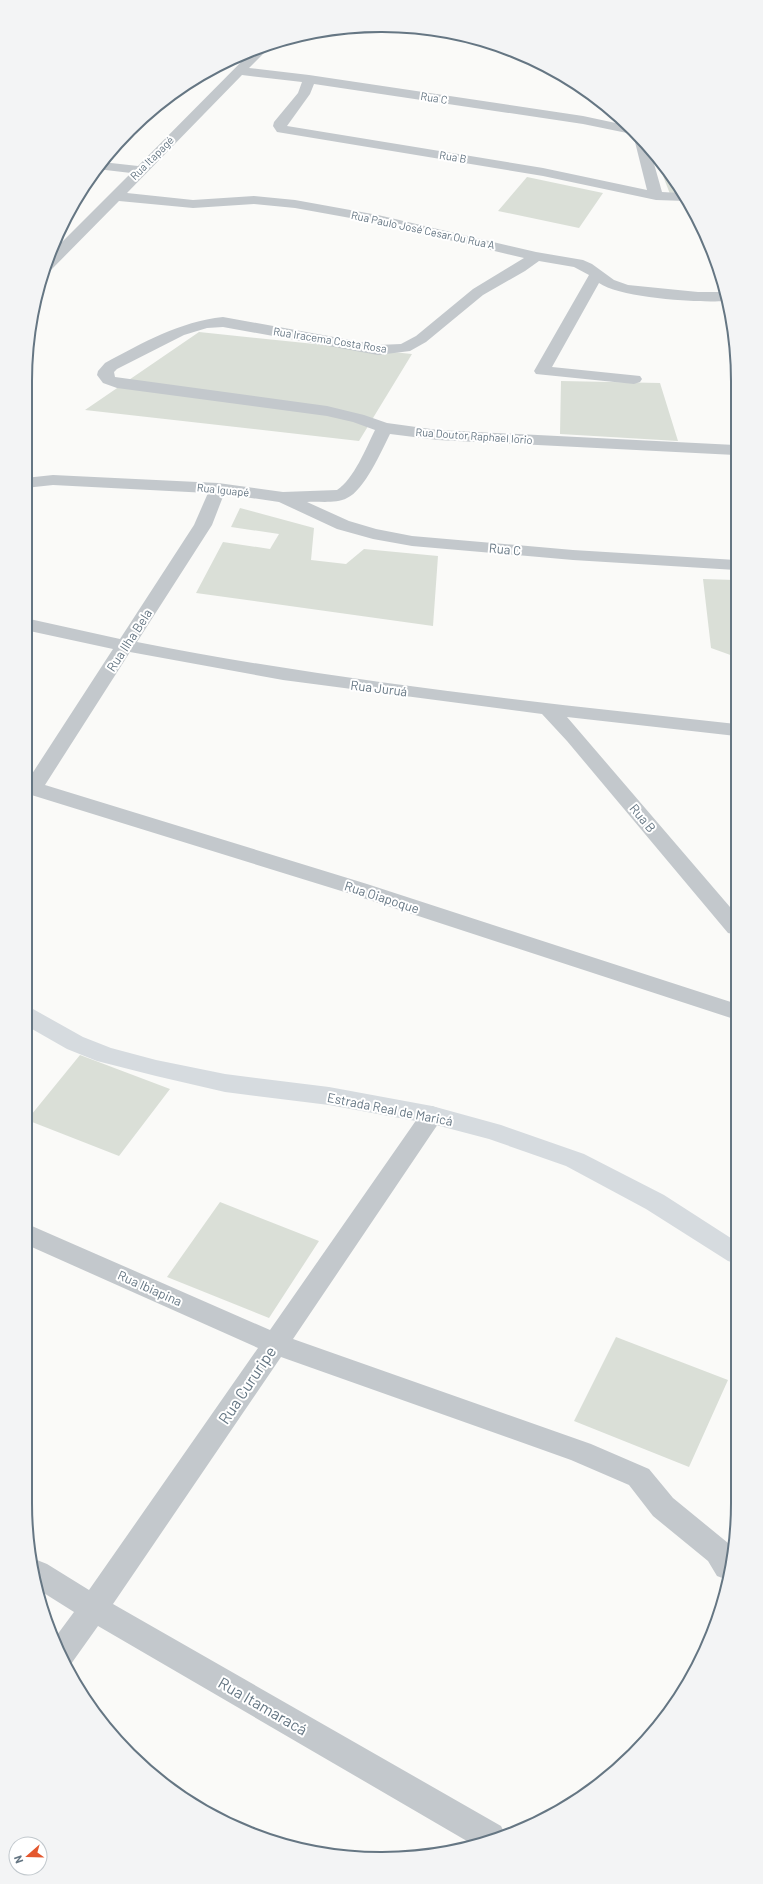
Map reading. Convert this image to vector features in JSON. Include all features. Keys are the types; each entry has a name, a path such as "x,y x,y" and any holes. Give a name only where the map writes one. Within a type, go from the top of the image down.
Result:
{"main road":[{"name":"Estrada Real de Maricá","path":"32,1019 75,1043 105,1055 156,1068 225,1083 329,1096 432,1115 493,1131 575,1160 655,1202 731,1250"}],"street":[{"name":"Rua Itapagé","path":"56,257 139,170 252,57"},
{"name":"Rua C","path":"238,71 310,79 584,120 623,128"},
{"name":"Rua B","path":"310,79 304,94 281,122 280,126 282,129 543,172 656,196 678,197"},
{"path":"645,152 656,196"},
{"path":"106,167 139,170"},
{"name":"Rua Paulo José Cesar Ou Rua A","path":"115,196 176,203 254,200 295,204 378,219 536,256 578,263 609,283 625,289 698,297 720,297"},
{"name":"Rua Iracema Costa Rosa","path":"106,371 111,366 182,329 205,323 223,322 378,350 404,348 421,339 478,292 520,268 536,256"},
{"path":"597,274 542,370 634,379"},
{"name":"Rua Doutor Raphael Iorio","path":"106,371 105,375 109,380 118,383 326,411 358,418 384,428 438,435 731,450"},
{"name":"Rua Iguapé","path":"32,482 53,480 218,488 284,496 341,495 349,490 367,463 384,428"},
{"name":"Rua Ilha Bela","path":"32,783 125,646 203,525 218,488"},
{"name":"Rua C","path":"284,496 343,525 373,534 412,541 572,555 731,565"},
{"name":"Rua Juruá","path":"32,626 125,646 318,680 549,710 731,729"},
{"name":"Rua B","path":"549,710 574,737 731,922"},
{"name":"Rua Oiapoque","path":"32,788 359,889 731,1010"},
{"name":"Rua Cururipe","path":"65,1649 187,1475 432,1115"},
{"name":"Rua Ibiapina","path":"32,1237 275,1344 581,1452 639,1477 663,1507 718,1552 725,1564"},
{"name":"Rua Itamaracá","path":"40,1575 93,1608 487,1835"}],"shaded area":[{"path":"662,173 676,194 670,194"},
{"path":"527,177 603,193 579,228 498,211"},
{"path":"199,332 412,354 359,441 85,410"},
{"path":"561,381 660,383 678,441 560,434"},
{"path":"240,508 314,528 311,560 346,564 364,549 438,556 433,626 196,593 223,542 270,549 279,534 231,527"},
{"path":"703,579 731,580 731,655 711,648"},
{"path":"80,1055 170,1089 119,1156 32,1122 32,1114"},
{"path":"220,1202 319,1241 269,1318 167,1277"},
{"path":"616,1337 728,1380 689,1467 574,1421"}]}
